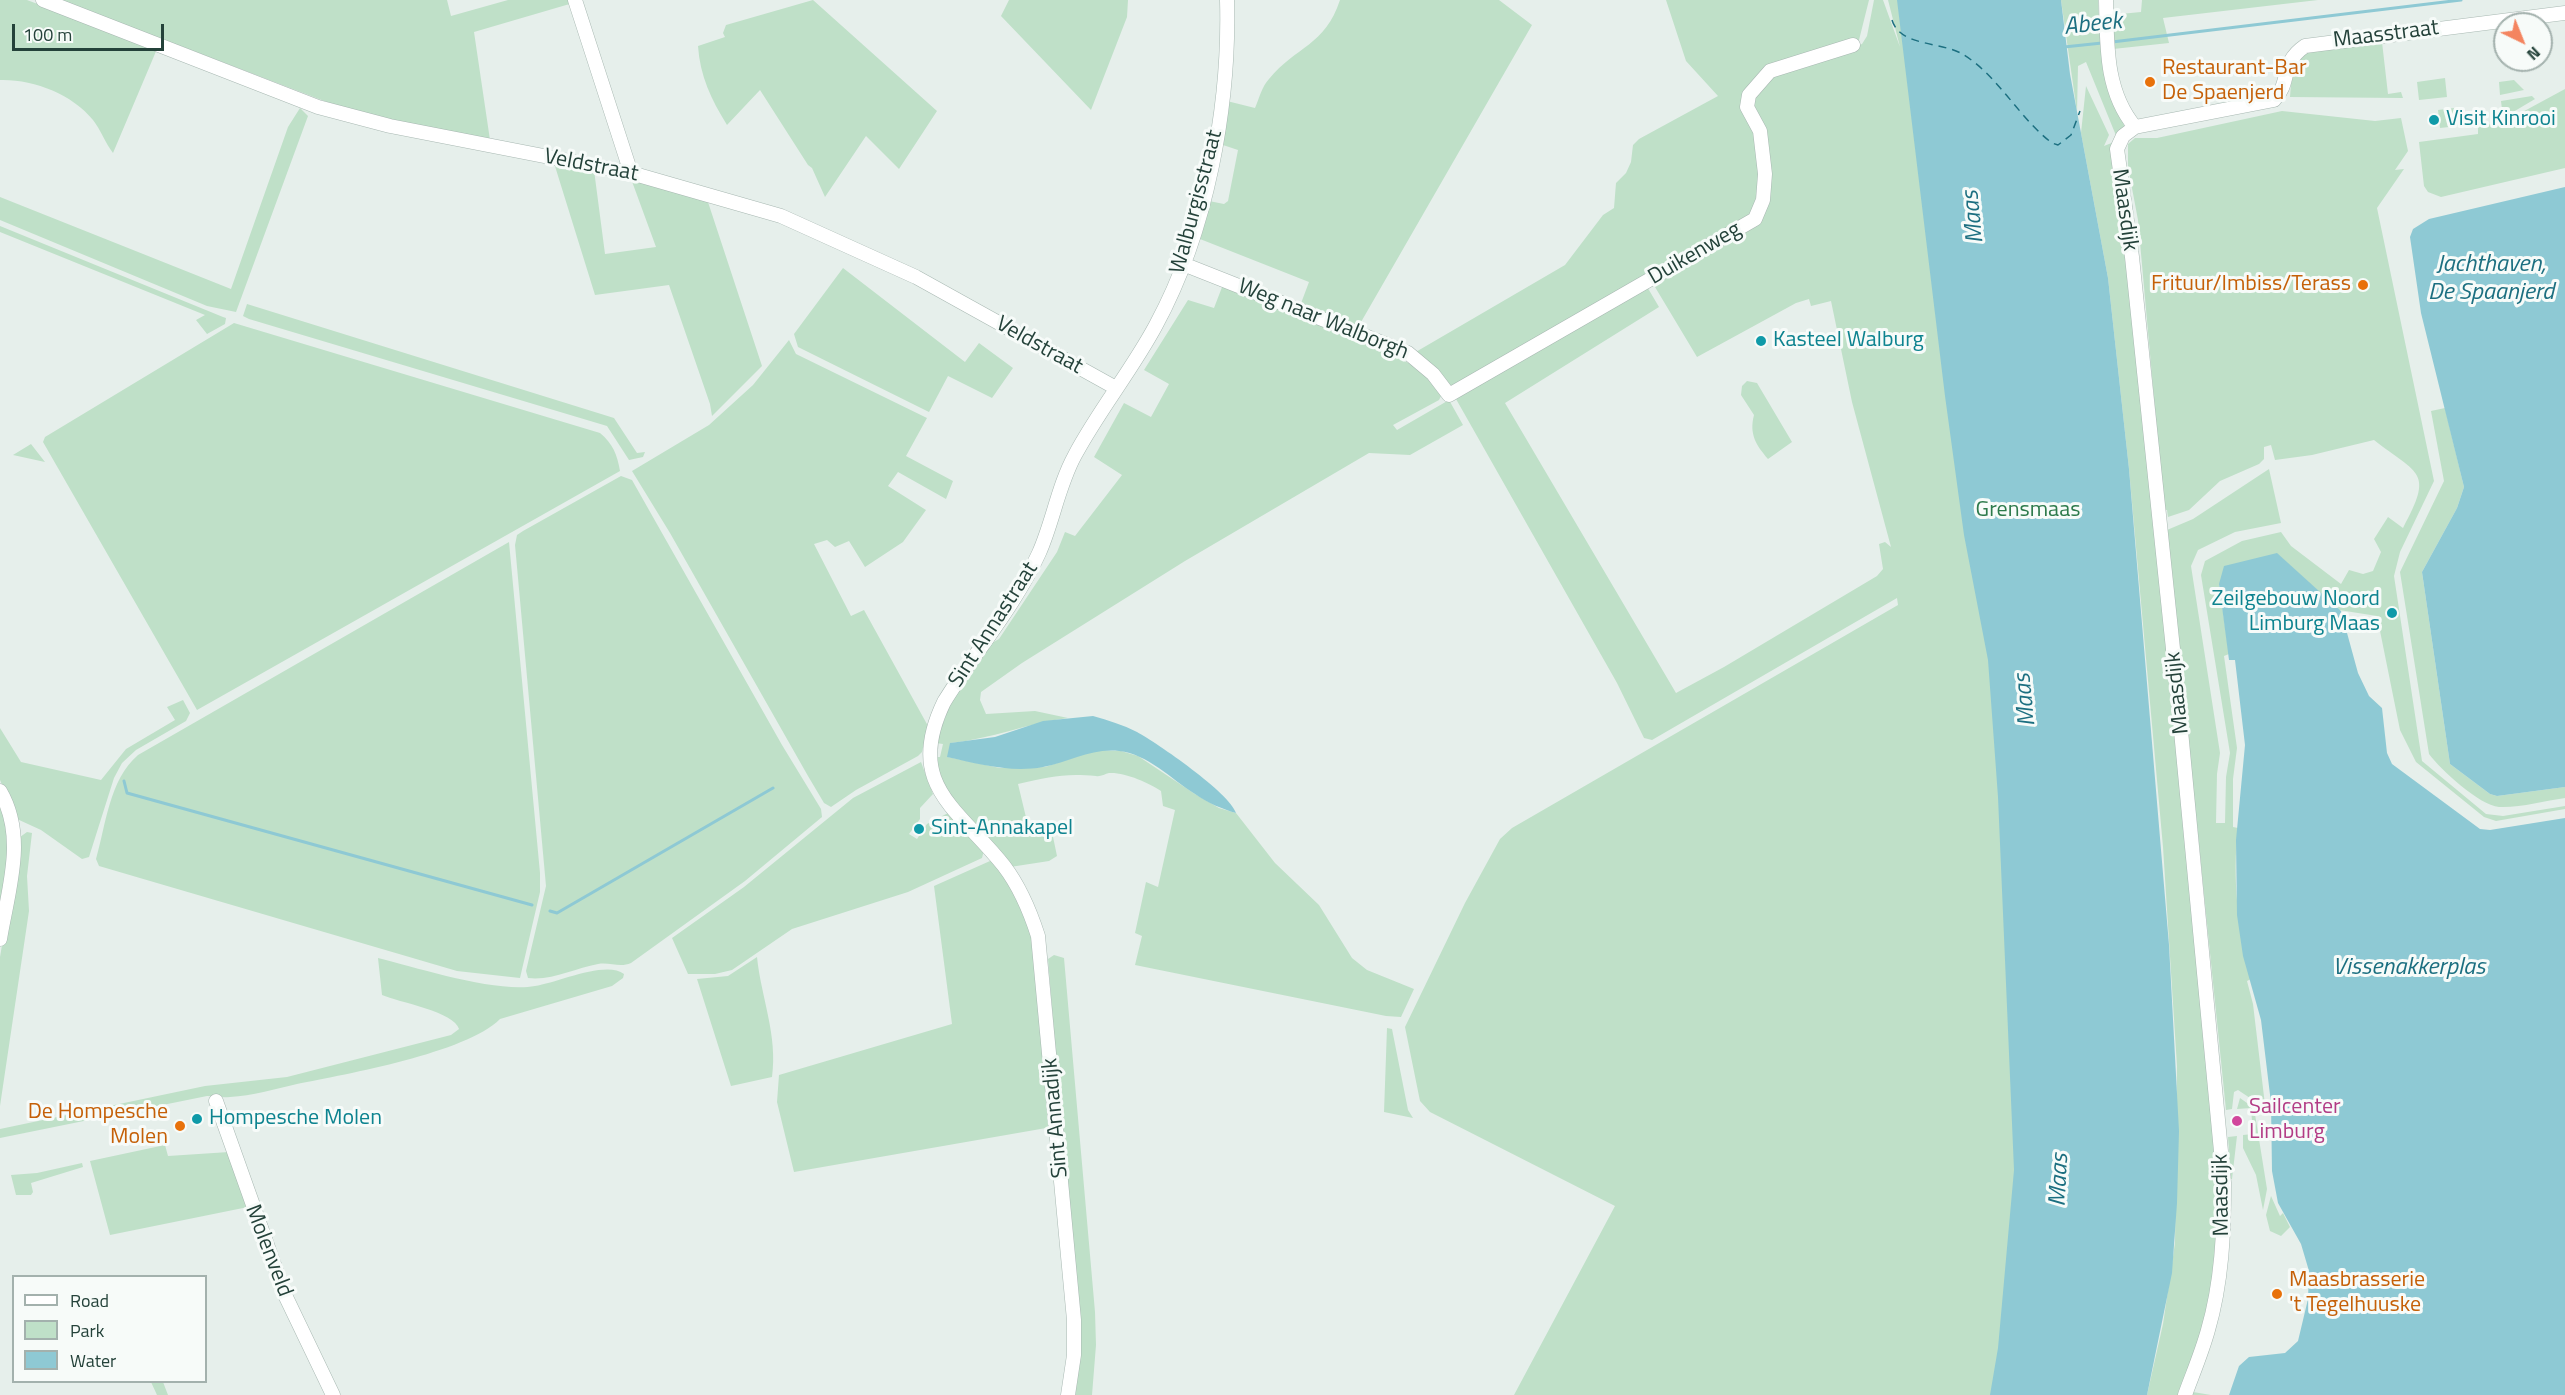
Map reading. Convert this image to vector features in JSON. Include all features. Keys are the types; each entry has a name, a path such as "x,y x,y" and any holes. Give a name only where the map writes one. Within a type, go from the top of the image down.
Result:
{"street":[{"name":"Veldstraat","path":"43,0 318,107 411,130 631,173 781,216 916,278 1116,388"},
{"path":"575,0 631,173"},
{"name":"Walburgisstraat","path":"1116,388 1156,326 1183,264 1207,183 1227,71 1227,0"},
{"path":"2106,0 2112,86 2126,117 2135,127"},
{"name":"Maasstraat","path":"2135,127 2274,100 2282,87 2290,58 2305,46 2565,13"},
{"name":"Duikenweg","path":"1449,395 1755,219 1763,200 1765,174 1760,131 1747,107 1749,95 1770,71 1853,45"},
{"name":"Maasdijk","path":"2135,127 2123,136 2116,155 2128,225 2175,668 2224,1183 2224,1243 2219,1273 2208,1329 2185,1395"},
{"name":"Weg naar Walborgh","path":"1183,264 1408,353 1433,374 1449,395"},
{"name":"Sint Annastraat","path":"993,854 957,814 937,785 929,757 933,725 955,684 1038,555 1071,463 1116,388"},
{"path":"0,791 12,814 15,830 13,862 0,939"},
{"name":"Sint Annadijk","path":"993,854 1012,877 1024,898 1034,923 1041,954 1074,1320 1074,1355 1068,1395"},
{"name":"Molenveld","path":"216,1101 285,1295 333,1395"}],"green space":[{"path":"0,0 27,0 157,49 113,153 93,120 74,103 38,85 0,80"},
{"path":"60,0 447,0 451,16 508,0 572,0 573,3 474,32 490,140 353,112"},
{"path":"813,0 937,111 899,169 866,136 825,197 812,168 760,90 727,125 707,87 698,46 725,37 723,33 726,25"},
{"path":"1009,0 1128,0 1127,17 1091,110 1001,16"},
{"path":"1340,0 1499,0 1532,25 1357,329 1300,306 1309,282 1200,239 1209,201 1224,204 1228,201 1238,150 1220,144 1227,101 1255,108 1267,82 1279,68 1318,37 1334,15"},
{"path":"1666,0 1869,0 1859,40 1773,67 1745,97 1754,126 1758,156 1758,186 1752,216 1451,388 1414,353 1565,265 1603,215 1614,208 1616,183 1626,173 1631,162 1633,145 1639,139 1718,96 1686,61"},
{"path":"1874,0 1883,0 1900,47 1888,0 1984,0 2103,1395 1514,1395 1615,1206 1430,1112 1420,1101 1405,1027 1465,903 1500,839 1512,828 1898,605 1897,598 1652,740 1644,738 1617,683 1456,399 1646,285 1659,307 1505,403 1676,693 1877,576 1883,569 1879,544 1885,542 1891,547 1852,402 1831,301 1811,306 1809,299 1796,303 1697,357 1652,282 1737,239 1758,222 1769,185 1749,107 1761,81 1862,44 1867,36"},
{"path":"2061,0 2098,0 2099,18 2123,116 2124,126 2117,138 2086,62 2078,66 2077,112"},
{"path":"2142,0 2318,0 2163,18 2169,43 2113,49 2110,15 2141,12"},
{"path":"2382,42 2388,94 2401,92 2403,98 2290,97 2292,76 2296,65 2299,59 2310,50"},
{"path":"2445,78 2447,97 2419,100 2417,82"},
{"path":"2514,80 2524,90 2500,95 2499,82"},
{"path":"2086,86 2109,135 2104,146 2114,142 2125,223 2218,1136 2219,1253 2193,1392 2211,1395 2147,1395 2163,1324 2175,1243 2177,1066 2163,847 2129,469 2108,278 2081,133"},
{"path":"2565,89 2565,168 2441,197 2428,192 2424,186 2419,142 2478,134 2478,126 2504,122"},
{"path":"2532,96 2535,99 2503,118 2501,101"},
{"path":"300,108 308,116 236,312 207,306 0,220 0,197 231,289 288,127"},
{"path":"2454,108 2458,126 2440,128 2438,110"},
{"path":"2282,111 2375,121 2401,118 2408,151 2395,170 2404,169 2377,208 2434,481 2400,552 2394,576 2422,761 2486,814 2503,816 2565,806 2565,809 2496,821 2484,817 2416,762 2400,730 2377,616 2339,610 2277,554 2219,584 2229,654 2224,656 2237,748 2233,779 2233,827 2238,828 2237,904 2251,979 2247,981 2253,1004 2265,1105 2238,1090 2234,1092 2232,1109 2226,1110 2167,530 2193,519 2269,469 2281,523 2235,532 2198,550 2191,566 2220,753 2216,823 2225,823 2226,777 2230,753 2201,575 2205,561 2242,541 2281,532 2291,546 2341,584 2349,570 2363,574 2373,571 2381,552 2374,539 2388,517 2403,528 2418,495 2419,484 2411,468 2374,440 2312,455 2275,460 2271,445 2264,447 2264,459 2259,464 2220,481 2189,510 2168,517 2167,510 2164,510 2138,220 2128,167 2128,144 2135,138 2157,138"},
{"path":"554,163 594,170 605,254 656,247 630,176 706,196 762,366 712,416 710,404 669,285 595,295"},
{"path":"0,226 226,318 225,324 207,334 196,320 205,315 0,232"},
{"path":"843,268 965,362 979,343 1013,368 992,398 948,376 929,412 798,347 794,334"},
{"path":"1224,282 1361,337 1383,352 1418,367 1442,394 1439,400 1393,425 1397,430 1449,400 1463,425 1410,455 1369,453 1185,561 1022,663 981,692 980,700 986,714 1035,711 1068,718 951,743 948,757 1000,768 1045,767 1096,750 1121,751 1138,756 1219,808 1236,813 1275,863 1319,905 1352,958 1367,970 1414,989 1401,1017 1386,1016 1135,965 1142,936 1135,933 1146,882 1158,887 1175,810 1163,806 1161,791 1129,776 1115,773 1101,776 1057,776 1018,784 1030,834 1052,832 1057,856 1049,861 1010,867 975,830 954,803 945,788 935,757 940,757 943,744 936,743 951,701 990,644 999,639 1057,552 1065,532 1075,536 1122,475 1094,457 1124,403 1151,417 1169,384 1144,370 1188,300 1214,308"},
{"path":"247,304 614,418 637,453 645,452 643,457 629,460 607,426 249,319 243,316"},
{"path":"234,323 600,433 614,450 620,471 197,710 43,442 45,437"},
{"path":"789,340 796,354 927,418 906,456 953,481 946,499 898,472 888,486 926,510 903,542 865,567 849,541 835,547 827,540 814,544 851,616 864,610 928,726 922,752 918,756 856,790 831,807 824,803 808,776 670,533 632,471 709,425 753,385"},
{"path":"1747,381 1757,383 1792,442 1768,459 1753,434 1754,415 1741,395 1742,386"},
{"path":"2445,408 2464,487 2457,508 2422,572 2450,764 2490,794 2497,796 2565,787 2565,798 2515,806 2491,805 2461,786 2429,754 2400,572 2444,481 2431,411"},
{"path":"31,444 45,462 13,455"},
{"path":"621,476 632,480 782,745 821,809 822,817 745,881 631,963 598,964 546,978 528,978 526,971 546,886 515,545 517,535 523,531"},
{"path":"509,542 540,873 540,892 520,978 457,971 99,866 96,859 110,804 121,777 138,755"},
{"path":"183,700 190,713 186,721 136,750 122,763 114,778 89,857 82,859 41,830 17,819 0,780 0,728 21,762 101,780 126,749 175,720 167,707"},
{"path":"921,762 933,794 920,808 920,819 909,834 917,839 927,824 948,813 984,850 982,858 908,892 792,929 732,970 715,974 688,974 672,938 744,887 853,798"},
{"path":"0,801 7,826 8,852 0,904"},
{"path":"27,832 32,833 27,876 29,911 0,1106 0,957 20,837"},
{"path":"990,861 995,862 1008,881 1030,924 1052,1127 794,1172 777,1102 779,1075 952,1024 934,886"},
{"path":"1054,955 1064,958 1095,1312 1096,1345 1092,1395 1075,1395 1080,1355 1048,959"},
{"path":"757,957 773,1047 772,1077 731,1086 697,979 728,976"},
{"path":"378,958 457,978 500,986 535,986 594,971 616,970 624,974 623,978 612,986 500,1019 484,1031 461,1042 404,1061 255,1094 227,1097 207,1096 0,1138 0,1129 205,1086 287,1077 451,1035 459,1029 455,1023 437,1013 382,995"},
{"path":"1387,1028 1392,1029 1408,1110 1413,1118 1384,1112"},
{"path":"2240,1098 2254,1108 2267,1189 2263,1210 2256,1175 2243,1148 2243,1135 2253,1134 2251,1108 2237,1109"},
{"path":"2237,1136 2232,1179 2231,1179 2228,1137"},
{"path":"165,1145 168,1156 229,1152 248,1207 110,1235 90,1161"},
{"path":"82,1163 83,1167 31,1183 33,1192 31,1195 16,1195 11,1175 37,1173"},
{"path":"2271,1196 2280,1216 2283,1213 2290,1227 2281,1236 2270,1231 2266,1215"},
{"path":"151,1383 163,1383 168,1395 157,1395"}],"water":[{"name":"Grensmaas","path":"1897,0 2061,0 2070,74 2108,278 2129,469 2169,945 2179,1131 2177,1203 2172,1273 2147,1395 1990,1395 1998,1348 2014,1170 1998,797 1988,660 1964,535"},
{"name":"Jachthaven, De Spaanjerd","path":"2565,187 2565,787 2497,796 2490,794 2450,764 2422,572 2457,508 2464,487 2421,313 2410,237 2413,229 2429,219"},
{"name":"Vissenakkerplas","path":"2277,553 2341,611 2358,673 2369,696 2382,708 2387,753 2392,764 2480,829 2490,830 2565,818 2565,1395 2229,1395 2239,1366 2249,1357 2285,1353 2298,1341 2308,1299 2309,1271 2301,1244 2278,1203 2272,1171 2271,1103 2261,1020 2243,956 2237,915 2236,840 2245,745 2235,660 2229,660 2219,584 2224,566"},
{"path":"1093,716 1132,729 1160,746 1221,793 1236,813 1205,800 1159,768 1130,753 1099,752 1031,769 995,767 947,757 950,743 995,737 1043,721"}],"waterway":[{"name":"Abeek","path":"2112,42 2461,0"},
{"name":"Abeek","path":"2064,47 2102,43"},
{"path":"124,781 127,793 532,905"},
{"path":"550,911 557,913 773,788"}],"ferry route":[{"path":"1892,20 1896,29 1904,35 1955,51 1976,64 1999,86 2029,122 2052,143 2058,145 2071,135 2080,111"}],"place":[{"name":"Restaurant-Bar De Spaenjerd","path":"2150,82"},
{"name":"Visit Kinrooi","path":"2434,120"},
{"name":"Frituur/Imbiss/Terass","path":"2363,285"},
{"name":"Kasteel Walburg","path":"1761,341"},
{"name":"Zeilgebouw Noord Limburg Maas","path":"2392,613"},
{"name":"Sint-Annakapel","path":"919,829"},
{"name":"Hompesche Molen","path":"197,1119"},
{"name":"Sailcenter Limburg","path":"2237,1121"},
{"name":"De Hompesche Molen","path":"180,1126"},
{"name":"Maasbrasserie 't Tegelhuuske","path":"2277,1294"}],"water label":[{"name":"Maas","path":"1974,217"},
{"name":"Maas","path":"2026,700"},
{"name":"Maas","path":"2060,1180"}]}
